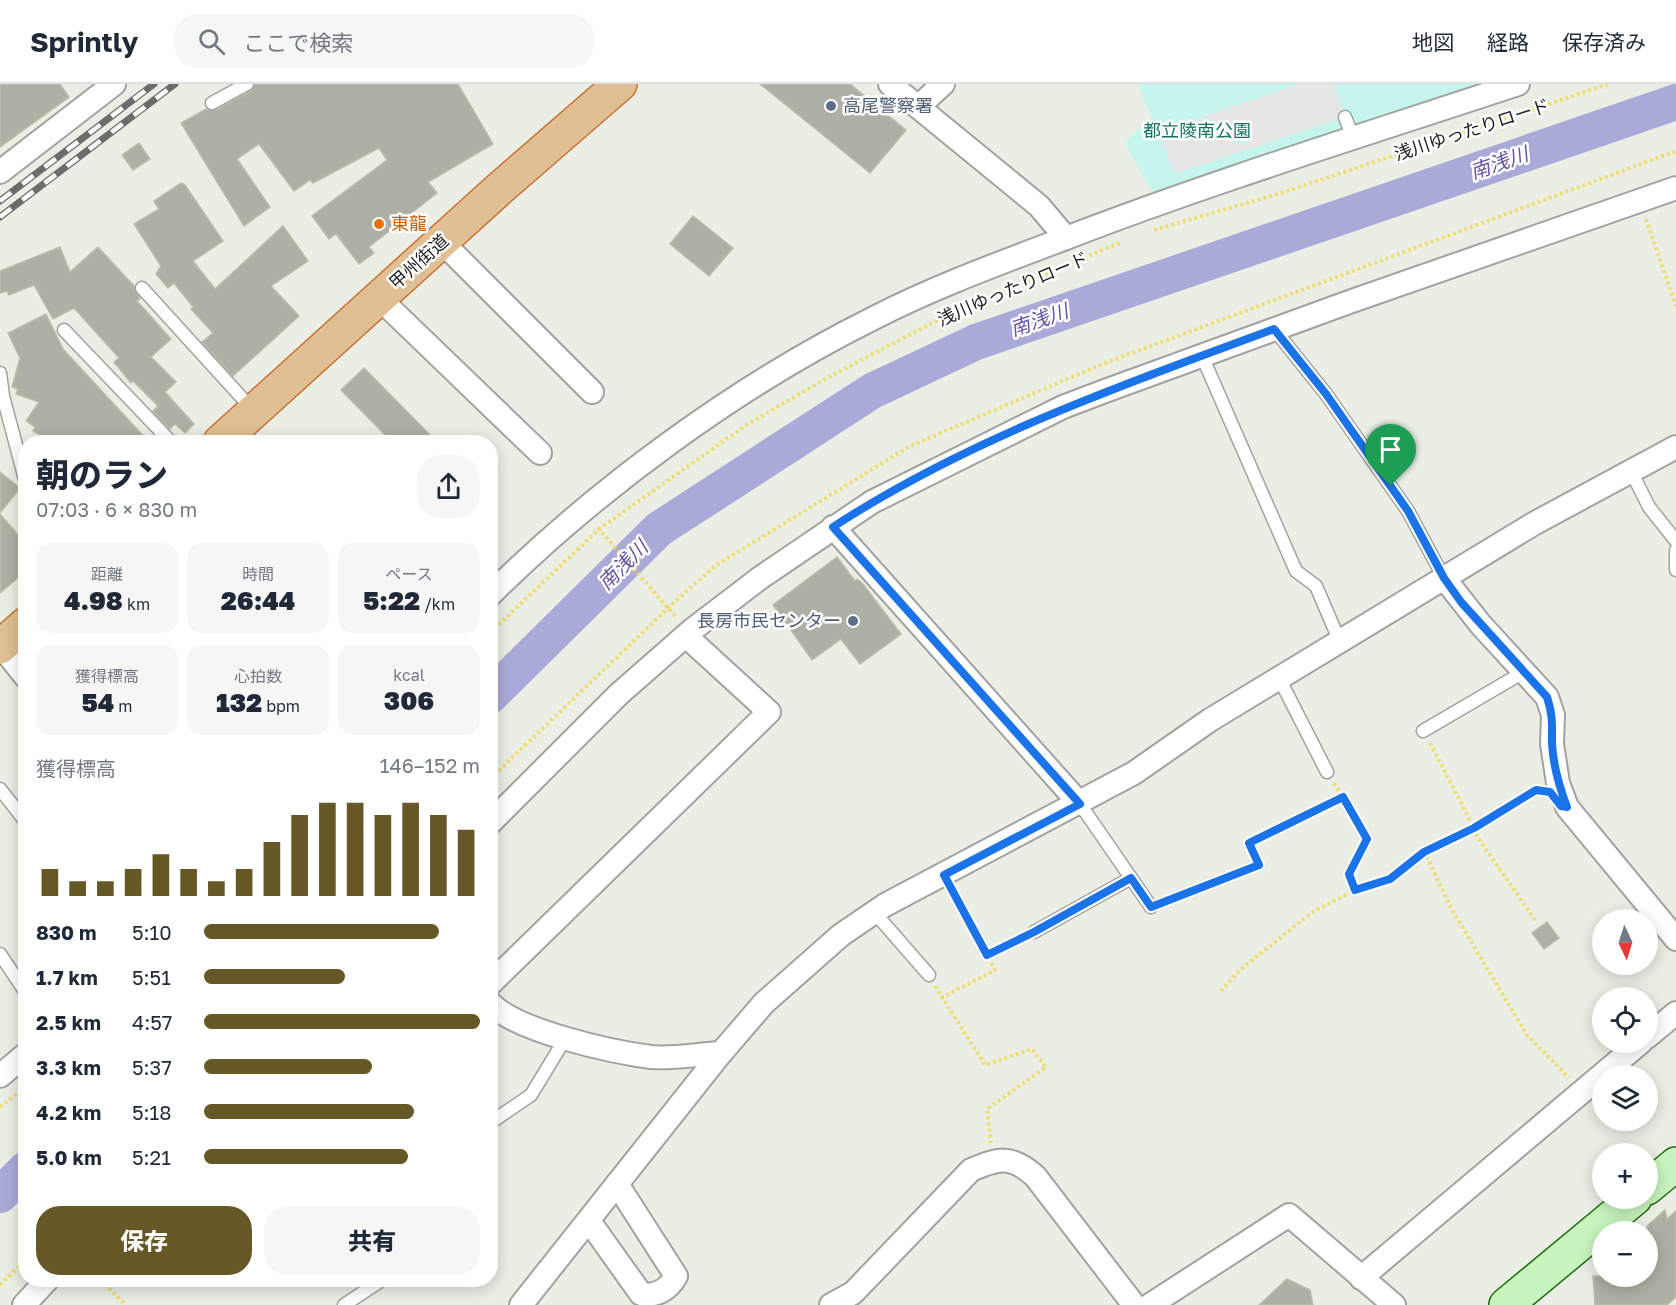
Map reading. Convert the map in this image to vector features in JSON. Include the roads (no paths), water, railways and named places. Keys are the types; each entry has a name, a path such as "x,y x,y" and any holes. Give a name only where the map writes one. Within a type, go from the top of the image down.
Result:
{"highway":[{"name":"甲州街道","path":"228,435 620,84"},
{"path":"1,646 18,631"}],"street":[{"path":"0,172 114,84"},
{"path":"890,84 1039,206 1066,238"},
{"path":"918,107 943,84"},
{"path":"498,587 548,540 663,450 753,388 872,319 975,273 1152,205 1518,84"},
{"path":"498,815 619,694 686,636 760,578 872,502 1063,407 1274,329 1676,188"},
{"path":"442,242 592,392"},
{"path":"380,298 540,453"},
{"path":"522,1305 721,1053 764,1004 841,935 874,912 1080,804 1134,773 1210,720 1535,523 1676,447"},
{"path":"833,527 1080,804"},
{"path":"1444,578 1522,672 1547,697 1553,715 1552,744 1558,783 1567,807 1669,916 1676,939"},
{"path":"498,976 769,712 686,636"},
{"path":"1,646 18,667"},
{"path":"1658,1028 1676,1013"},
{"path":"498,1014 565,1039 653,1057 721,1053"},
{"path":"1361,1278 1628,1053"},
{"path":"0,1076 18,1061"},
{"path":"831,1305 853,1293 971,1170 993,1161 1019,1163 1035,1176 1134,1305"},
{"path":"1658,1179 1676,1164"},
{"path":"589,1221 641,1294 651,1296 671,1285 675,1276 617,1184"},
{"path":"1506,1305 1622,1209"},
{"path":"1150,1305 1289,1215 1394,1305"},
{"path":"24,1305 41,1287"}],"lane":[{"path":"212,103 246,84"},
{"path":"1345,117 1353,138"},
{"path":"144,290 142,288 254,411"},
{"path":"1274,329 1326,394 1408,511 1444,578"},
{"path":"64,330 164,435"},
{"path":"1202,356 1296,571 1316,586 1340,642"},
{"path":"0,373 3,396 18,453"},
{"path":"1631,471 1649,507 1676,541"},
{"path":"1676,550 1676,570"},
{"path":"1423,732 1522,672"},
{"path":"1279,678 1327,772"},
{"path":"0,789 18,812"},
{"path":"1080,804 1151,907"},
{"path":"1034,932 1131,878"},
{"path":"874,912 929,975"},
{"path":"0,954 18,981"},
{"path":"498,1117 531,1095 565,1039"},
{"path":"347,1304 372,1287"}],"waterway":[{"name":"南浅川","path":"498,688 659,529 872,391 976,342 1676,102"},
{"name":"南浅川","path":"0,1195 18,1177"}],"railway":[{"path":"0,201 154,84"},
{"path":"0,217 175,84"}],"place":[{"name":"高尾警察署","path":"831,106"},
{"name":"東龍","path":"379,224"},
{"name":"長房市民センター","path":"853,621"}],"park label":[{"name":"都立陵南公園","path":"1197,131"}]}
